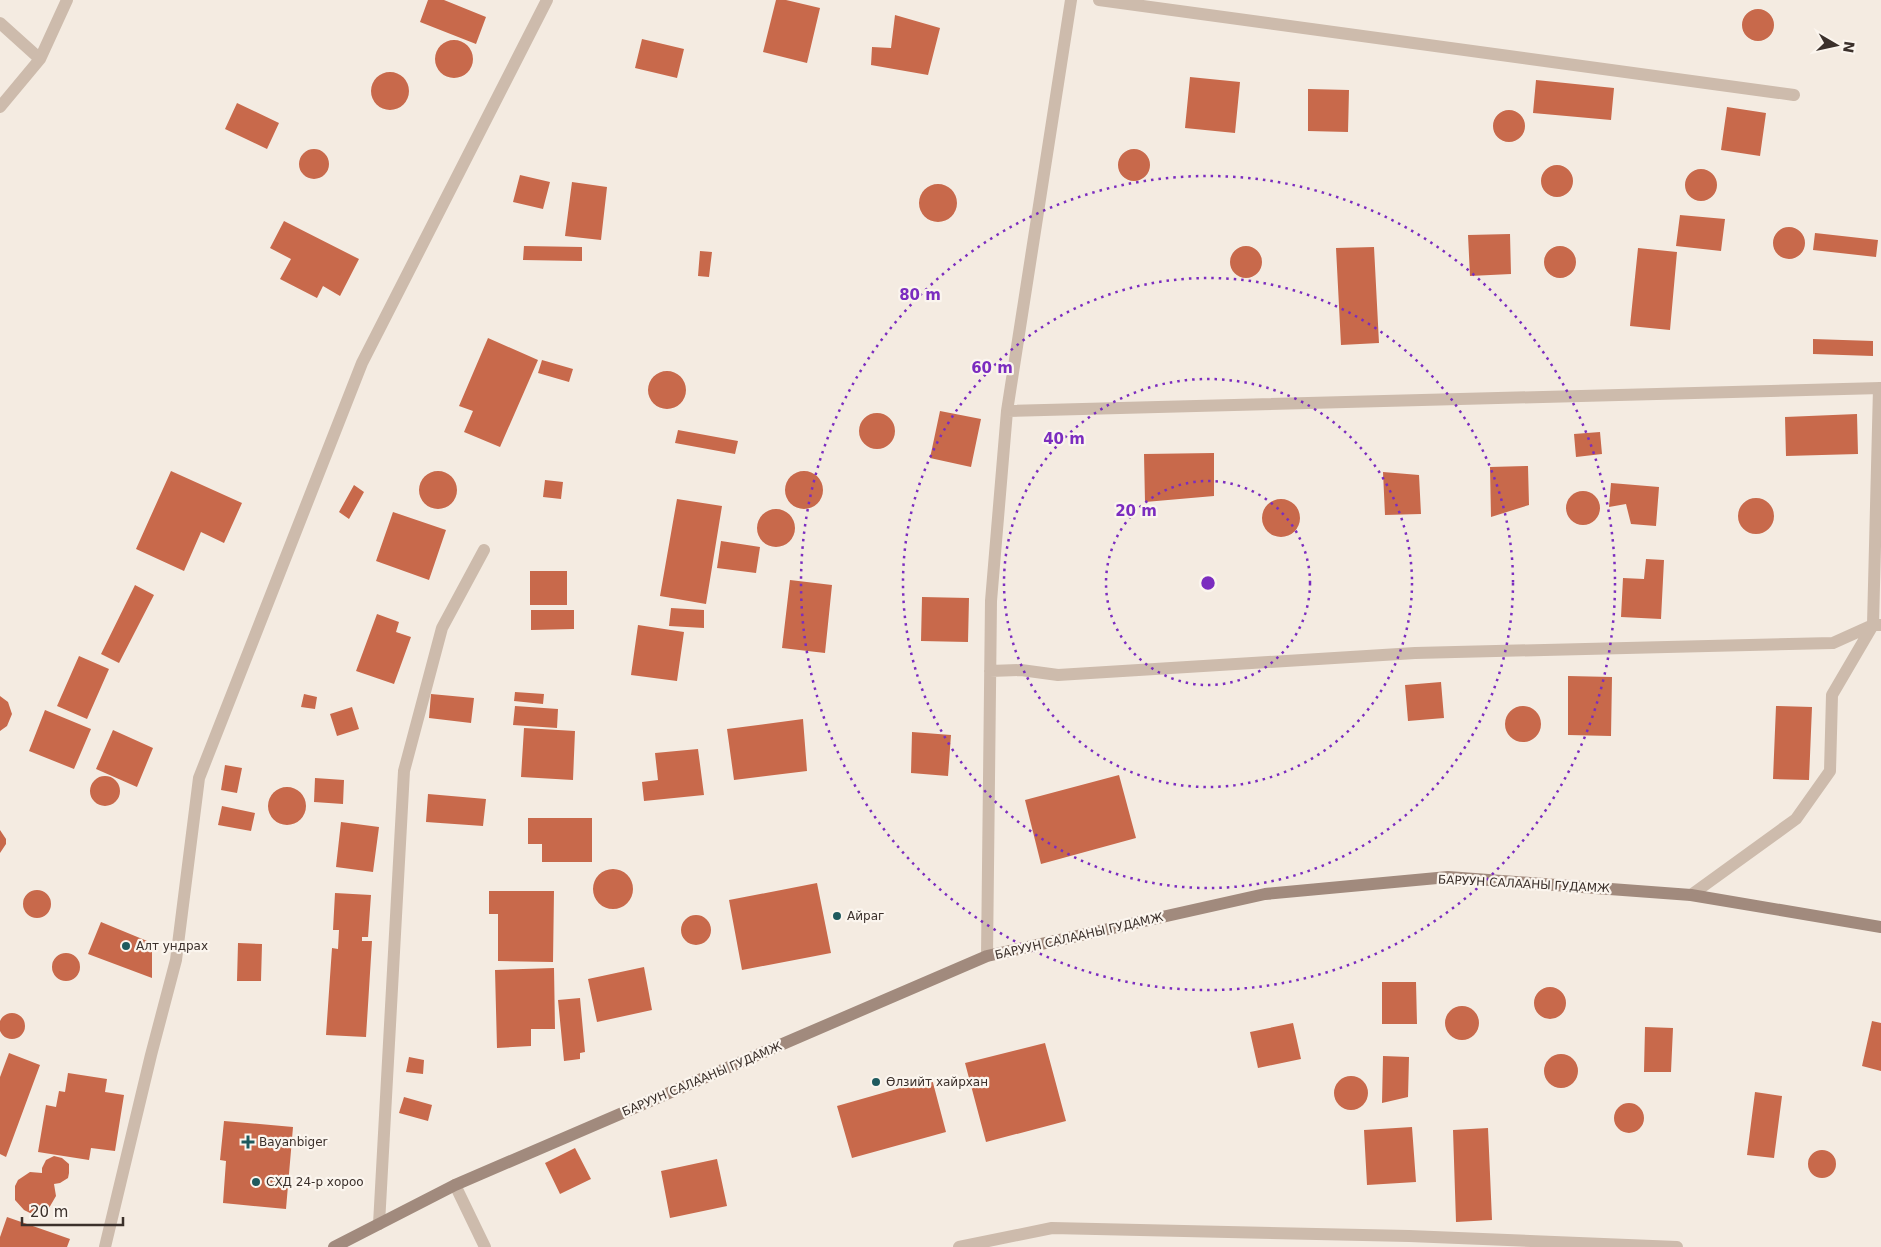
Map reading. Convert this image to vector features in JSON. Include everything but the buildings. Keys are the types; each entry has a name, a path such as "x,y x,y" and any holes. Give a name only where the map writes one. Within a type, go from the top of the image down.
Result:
{"main road":[{"name":"БАРУУН САЛААНЫ ГУДАМЖ","path":"334,1247 455,1184 987,956 1265,894 1448,877 1691,895 1881,927"}],"street":[{"path":"0,107 40,59 67,0"},
{"path":"105,1247 176,960 199,778 362,363 548,0"},
{"path":"987,956 991,601 1007,411 1071,0"},
{"path":"1099,0 1794,95"},
{"path":"0,23 40,59"},
{"path":"1007,411 1880,388 1877,625 1832,695 1830,771 1796,819 1691,895"},
{"path":"379,1224 404,771 442,628 484,550"},
{"path":"990,670 1021,670 1058,675 1415,653 1834,643 1877,625"},
{"path":"455,1184 485,1247"},
{"path":"959,1247 1052,1228 1409,1236 1677,1247"}],"place":[{"name":"Айраг","path":"837,916"},
{"name":"Алт ундрах","path":"126,946"},
{"name":"Өлзийт хайрхан","path":"876,1082"},
{"name":"Bayanbiger","path":"248,1142"},
{"name":"СХД 24-р хороо","path":"256,1182"}]}
